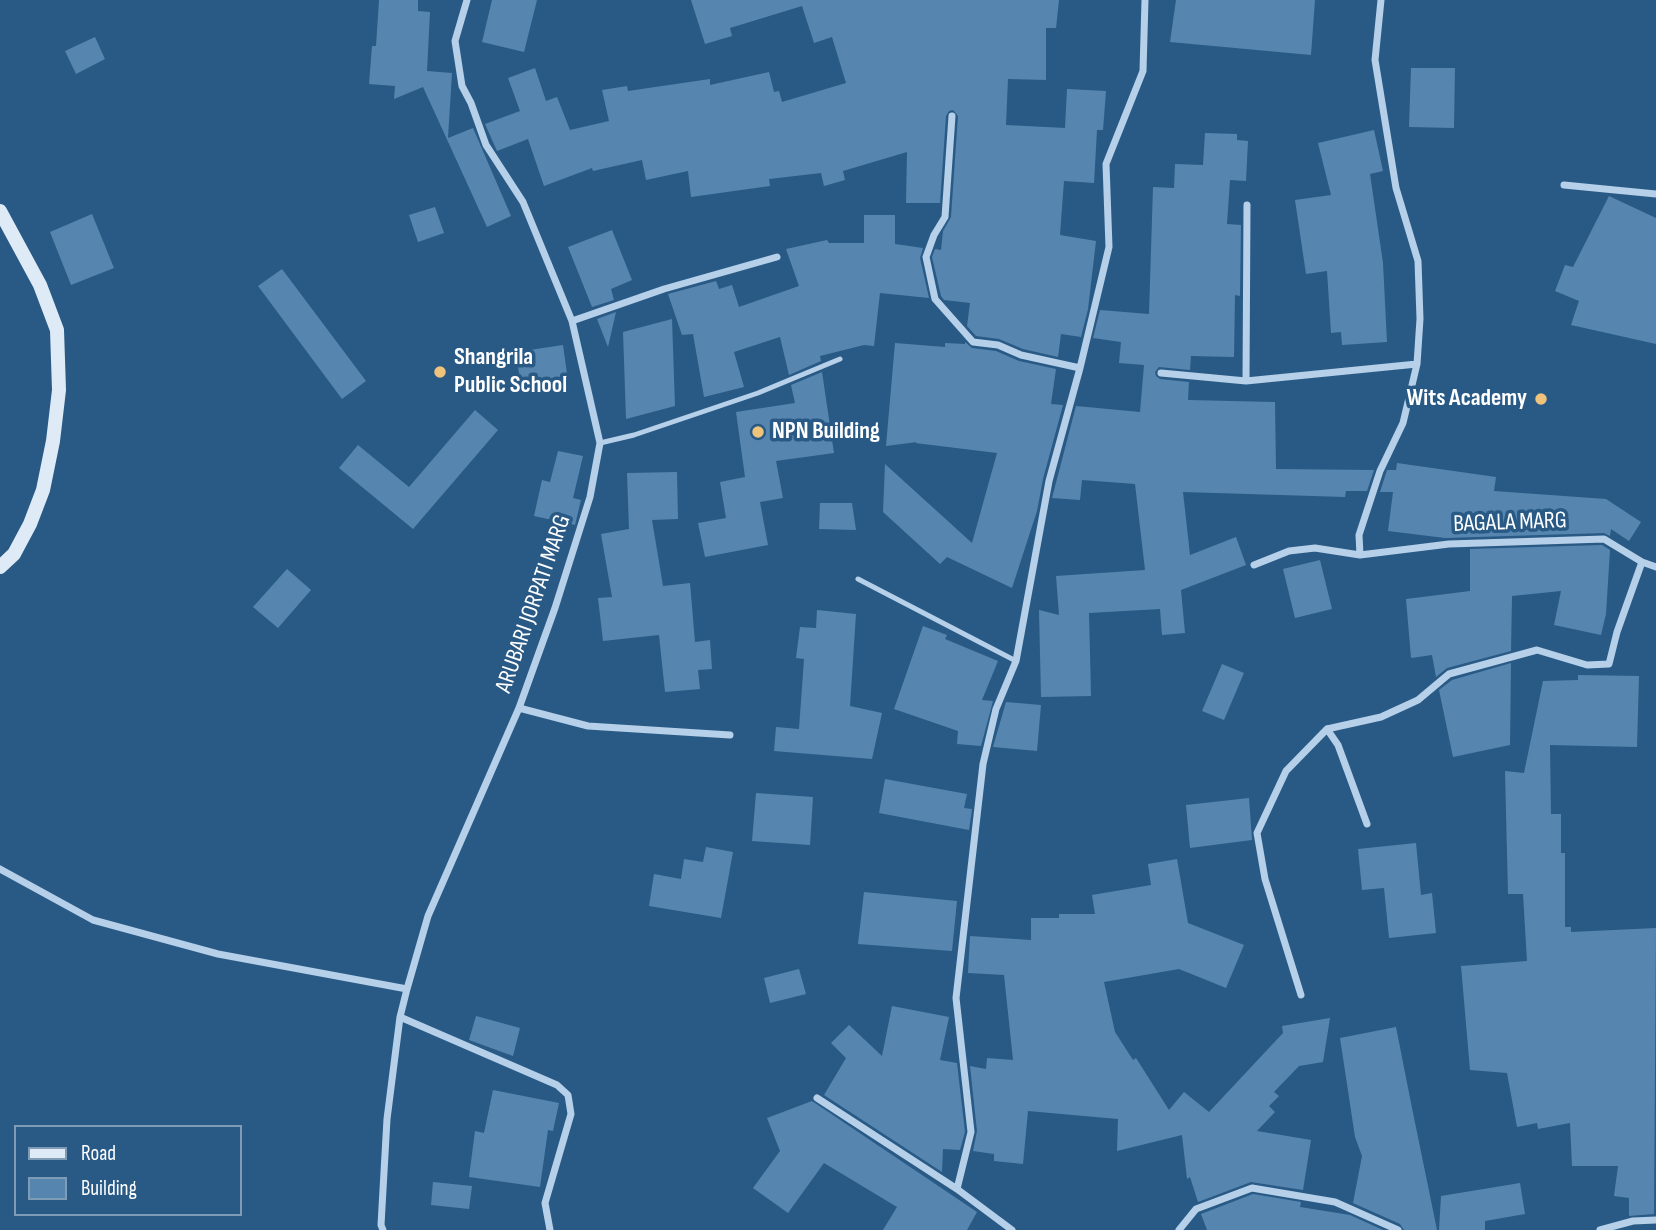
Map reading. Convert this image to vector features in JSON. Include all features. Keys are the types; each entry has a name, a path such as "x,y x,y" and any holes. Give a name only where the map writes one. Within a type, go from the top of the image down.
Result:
{"main road":[{"path":"0,211 40,285 57,330 59,390 53,441 43,489 30,524 13,554 0,567"}],"street":[{"name":"ARUBARI JORPATI MARG","path":"383,1230 381,1225 387,1119 400,1017 407,989 428,916 519,708 555,608 590,497 600,443 572,321 523,202 486,145 462,86 455,41 467,0"},
{"path":"957,1189 971,1132 956,998 983,764 996,709 1016,662 1049,481 1109,247 1106,163 1143,71 1145,0"},
{"path":"1360,555 1359,535 1380,471 1403,423 1417,364 1420,319 1419,261 1396,187 1375,60 1381,0"},
{"path":"952,116 945,216 934,234 926,257 935,299 972,342 998,345 1021,355 1080,368"},
{"path":"1564,185 1656,194"},
{"path":"1246,382 1247,205"},
{"path":"572,321 664,289 777,257"},
{"path":"1161,373 1246,382 1417,364"},
{"name":"BAGALA MARG","path":"1254,565 1289,551 1315,548 1360,555 1449,544 1604,540 1656,567"},
{"path":"1301,995 1265,879 1257,833 1286,771 1328,729 1381,717 1418,700 1449,674 1537,650 1587,665 1609,664 1617,632 1642,562"},
{"path":"519,708 588,726 730,735"},
{"path":"1328,729 1338,745 1367,824"},
{"path":"0,869 93,920 218,954 407,989"},
{"path":"400,1017 557,1085 568,1095 571,1114 545,1203 550,1230"},
{"path":"817,1098 957,1189 1003,1228 1012,1230"},
{"path":"1179,1230 1196,1209 1252,1188 1335,1202 1398,1230"},
{"path":"1600,1230 1633,1221 1656,1220"}],"lane":[{"path":"600,443 634,435 758,393 840,359"},
{"path":"858,579 1016,662"}],"building":[{"path":"379,0 418,0 418,11 430,12 427,71 452,73 448,138 473,128 511,216 487,227 423,87 394,99 395,86 369,84 372,46 376,46"},
{"path":"492,0 537,0 524,52 482,42"},
{"path":"691,0 1059,0 1056,28 1046,28 1046,80 1008,79 1006,125 1065,128 1067,89 1106,91 1103,130 1097,130 1094,183 1064,181 1060,235 1096,241 1088,309 1081,337 1061,334 1058,357 1023,349 999,339 976,336 967,326 970,303 944,300 941,296 932,257 935,249 941,250 943,231 951,217 958,116 953,110 946,116 940,203 906,203 907,152 843,171 845,180 824,186 821,173 769,179 770,186 691,197 688,171 646,180 642,160 593,171 592,168 544,186 528,139 497,151 485,124 520,111 508,78 535,68 546,101 557,97 570,130 609,121 602,90 627,86 628,91 710,79 710,85 769,72 774,92 779,91 782,102 846,83 832,37 814,43 802,6 730,28 732,36 705,44"},
{"path":"1176,0 1315,0 1311,55 1170,42"},
{"path":"95,37 105,59 76,74 65,51"},
{"path":"1411,68 1455,68 1454,128 1409,127"},
{"path":"1374,130 1383,171 1370,174 1383,263 1387,342 1342,345 1341,332 1331,333 1327,271 1306,274 1295,200 1331,195 1318,143"},
{"path":"1205,133 1237,134 1237,140 1248,141 1246,181 1230,180 1227,224 1241,225 1240,296 1235,295 1234,357 1191,356 1190,370 1159,367 1155,372 1156,376 1160,379 1189,382 1188,400 1275,402 1276,469 1374,470 1367,491 1346,491 1345,497 1183,492 1190,555 1236,537 1246,565 1181,590 1185,633 1162,635 1160,609 1089,613 1091,696 1041,697 1039,610 1059,615 1056,576 1145,570 1135,484 1082,480 1080,500 1052,498 1076,406 1140,412 1144,365 1119,363 1121,342 1093,338 1100,310 1149,314 1153,187 1174,188 1175,164 1203,165"},
{"path":"1609,196 1656,218 1656,344 1571,325 1579,301 1555,291 1565,265 1573,267"},
{"path":"435,207 444,233 418,242 409,215"},
{"path":"92,214 114,268 71,285 50,232"},
{"path":"864,215 895,215 895,244 923,248 920,258 929,298 880,293 874,346 864,345 820,356 821,361 789,375 780,337 734,352 744,387 704,397 693,334 682,335 668,294 716,281 719,289 732,285 739,307 799,286 786,249 827,240 829,243 864,243"},
{"path":"612,230 632,280 611,289 614,300 592,307 568,247"},
{"path":"282,269 366,381 342,399 258,286"},
{"path":"616,312 608,347 597,319"},
{"path":"672,319 675,406 626,419 623,332"},
{"path":"965,342 972,348 996,351 1019,361 1056,369 1051,404 1063,405 1037,511 1012,588 947,557 940,564 883,512 885,464 972,543 997,453 915,443 917,442 886,446 895,343 945,347 945,343"},
{"path":"563,345 568,381 521,388 516,352"},
{"path":"822,372 834,453 776,461 783,498 760,502 768,545 705,557 698,523 726,518 720,482 745,477 736,412 795,403 791,385"},
{"path":"475,410 498,430 413,529 339,468 358,445 409,487"},
{"path":"558,451 583,456 573,498 581,500 575,525 534,516 542,480 550,482"},
{"path":"1397,463 1496,477 1494,491 1606,499 1641,522 1629,541 1611,529 1610,536 1604,533 1445,538 1388,531 1393,492 1380,492 1387,470 1396,470"},
{"path":"677,472 678,519 652,520 663,586 690,583 695,642 710,640 712,669 698,670 700,689 665,692 659,635 603,641 598,598 612,597 601,534 629,529 627,473"},
{"path":"820,503 852,503 856,530 819,529"},
{"path":"1602,545 1610,550 1606,614 1601,635 1554,625 1561,591 1512,596 1511,651 1447,668 1436,677 1432,655 1411,658 1406,599 1470,591 1470,549"},
{"path":"1320,560 1332,609 1295,618 1283,569"},
{"path":"287,569 311,590 278,628 253,607"},
{"path":"817,610 856,614 850,706 882,713 872,759 774,751 776,727 799,729 804,659 796,658 800,627 816,628"},
{"path":"923,626 947,635 945,639 998,661 982,700 993,701 981,746 957,744 958,731 894,709"},
{"path":"1511,663 1510,745 1453,757 1439,690 1452,680"},
{"path":"1222,664 1244,673 1224,720 1202,711"},
{"path":"1578,675 1639,676 1637,747 1550,745 1551,814 1561,814 1561,853 1565,853 1565,927 1571,927 1571,932 1656,928 1654,1214 1629,1216 1629,1198 1614,1196 1618,1166 1572,1166 1570,1123 1538,1129 1537,1123 1517,1127 1507,1073 1470,1070 1461,966 1527,961 1523,894 1508,894 1505,771 1524,773 1543,681 1578,680"},
{"path":"1006,702 1041,705 1037,751 993,747"},
{"path":"885,779 967,794 964,808 972,809 969,830 879,813"},
{"path":"756,793 813,797 810,845 752,841"},
{"path":"1249,798 1252,840 1190,848 1186,805"},
{"path":"1416,843 1421,895 1432,893 1436,933 1389,938 1384,888 1362,890 1358,849"},
{"path":"706,847 733,852 721,918 649,906 654,874 681,879 684,859 703,862"},
{"path":"1177,859 1188,923 1244,945 1226,988 1179,969 1104,982 1115,1032 1133,1060 1136,1058 1169,1110 1184,1092 1209,1112 1283,1033 1282,1026 1330,1018 1323,1062 1299,1066 1274,1092 1279,1096 1269,1106 1275,1112 1257,1131 1311,1140 1303,1190 1251,1182 1198,1202 1190,1177 1187,1179 1182,1135 1117,1151 1118,1119 1028,1111 1023,1164 994,1161 994,1154 973,1151 977,1131 970,1066 986,1069 987,1058 1013,1060 1004,975 968,973 970,936 1031,940 1031,918 1059,918 1059,914 1095,914 1092,895 1151,885 1148,864"},
{"path":"864,892 957,901 952,951 858,944"},
{"path":"799,969 806,994 770,1003 764,978"},
{"path":"892,1006 949,1017 940,1060 957,1063 965,1132 960,1150 943,1149 942,1172 824,1095 846,1058 831,1043 849,1025 882,1056"},
{"path":"476,1016 520,1028 513,1056 469,1040"},
{"path":"1396,1027 1437,1230 1404,1230 1400,1224 1353,1203 1362,1156 1355,1137 1340,1038"},
{"path":"493,1090 559,1103 553,1131 548,1130 540,1187 469,1177 475,1131 484,1133"},
{"path":"812,1101 977,1212 967,1230 883,1230 897,1207 824,1163 788,1213 753,1188 780,1151 767,1118"},
{"path":"433,1182 472,1186 469,1209 431,1205"},
{"path":"1520,1183 1525,1214 1485,1221 1485,1230 1439,1230 1441,1196"},
{"path":"1253,1194 1301,1202 1300,1207 1350,1215 1383,1230 1207,1230 1201,1214"}],"place":[{"name":"Shangrila Public School","path":"440,372"},
{"name":"Wits Academy","path":"1541,399"},
{"name":"NPN Building","path":"758,432"}]}
